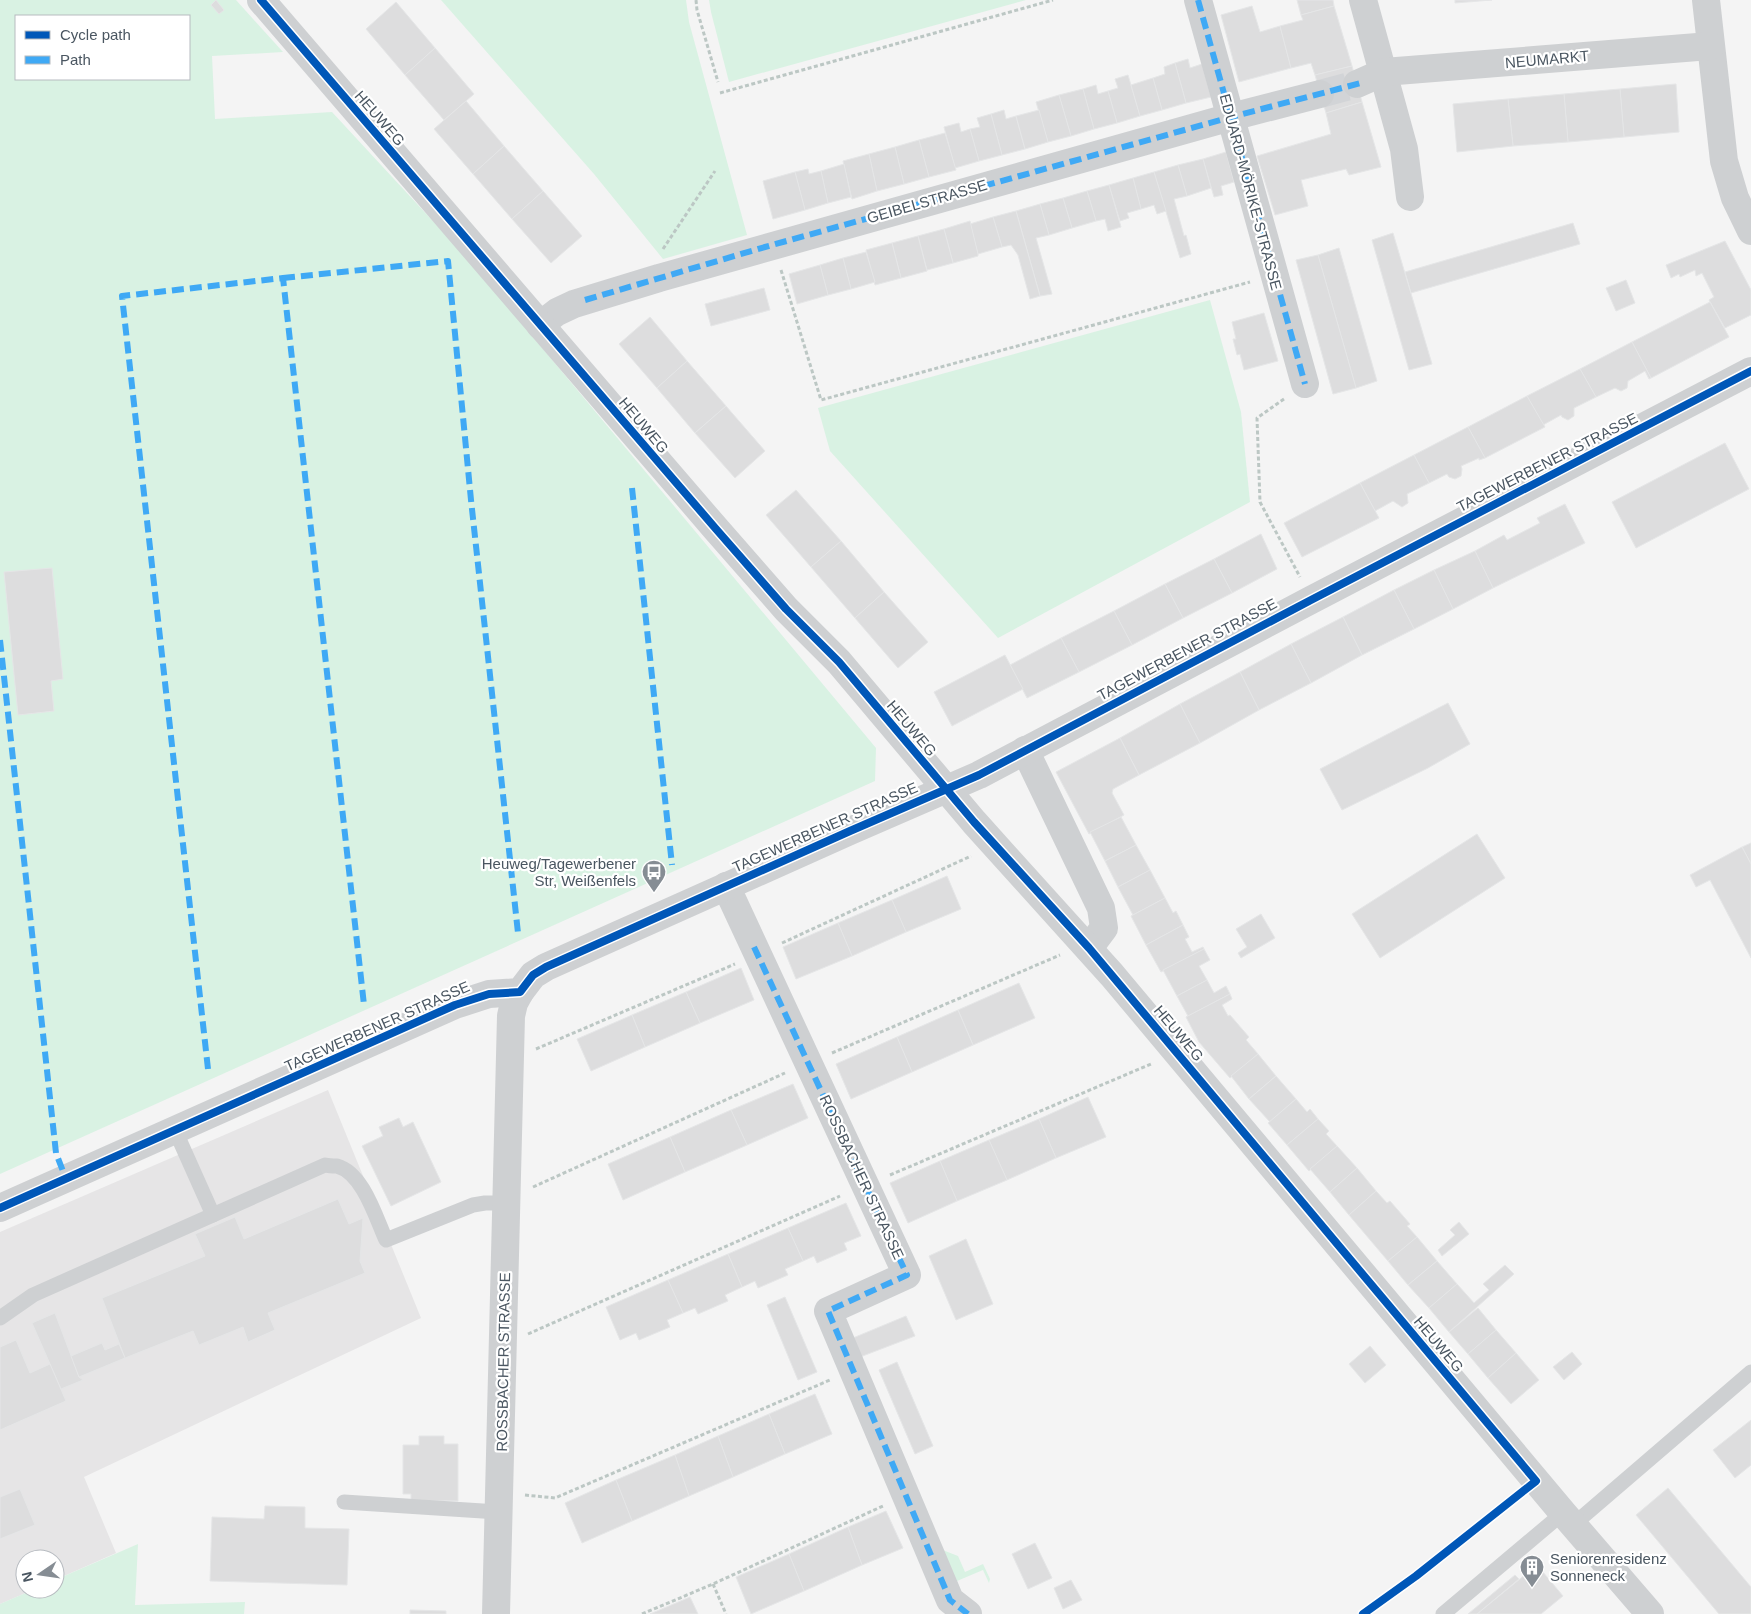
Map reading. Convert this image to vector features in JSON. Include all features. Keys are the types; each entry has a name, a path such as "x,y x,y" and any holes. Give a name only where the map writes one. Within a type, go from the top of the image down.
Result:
{"street":[{"name":"HEUWEG","path":"260,0 786,609 838,662 995,846 1087,946 1650,1614"},
{"name":"EDUARD-MÖRIKE-STRASSE","path":"1198,0 1305,384"},
{"path":"1363,0 1404,150 1410,197"},
{"path":"1706,0 1724,161 1734,198 1751,231"},
{"name":"NEUMARKT","path":"1384,72 1710,46"},
{"path":"1357,84 1384,72"},
{"name":"GEIBELSTRASSE","path":"540,325 557,312 574,304 773,244 1320,94"},
{"name":"TAGEWERBENER STRASSE","path":"0,1208 455,1005 488,994 520,992 534,975 546,967 979,775 1751,371"},
{"path":"1024,750 1101,908 1104,928 1087,946"},
{"name":"ROSSBACHER STRASSE","path":"726,886 907,1275 828,1311 950,1600 968,1614"},
{"name":"ROSSBACHER STRASSE","path":"496,1614 511,1016 514,1002 520,992"}],"lane":[{"path":"175,1130 213,1215"},
{"path":"0,1318 33,1295 325,1165 338,1167 353,1176 360,1184 386,1240 473,1205 507,1201"},
{"path":"1443,1614 1568,1519 1751,1372"},
{"path":"344,1502 499,1502"}],"path":[{"path":"696,0 697,10 718,82"},
{"path":"720,94 1053,0"},
{"path":"659,278 654,262 715,171"},
{"path":"773,244 821,400 1274,275"},
{"path":"1305,384 1257,418 1260,502 1312,600"},
{"path":"507,1201 808,1063 1087,946"},
{"path":"503,1346 866,1185 1177,1053"},
{"path":"499,1502 554,1498 853,1371"},
{"path":"642,1614 907,1496"},
{"path":"713,1584 726,1614"}],"shaded area":[{"path":"328,1090 421,1318 84,1477 116,1553 65,1576 65,1549 15,1549 15,1598 0,1604 0,1232"}],"green space":[{"path":"0,0 236,0 283,52 212,56 215,119 332,112 468,259 876,748 875,781 0,1174"},
{"path":"441,0 686,0 689,22 747,235 663,259 594,174"},
{"path":"709,0 1026,0 729,82"},
{"path":"1210,300 1241,412 1250,502 998,638 830,451 818,408"},
{"path":"138,1544 135,1605 245,1602 244,1614 0,1614 0,1604 15,1598 65,1599 65,1576"},
{"path":"940,1549 958,1556 965,1572 983,1564 990,1579 989,1583 983,1570 957,1581 962,1594"}],"building":[{"path":"216,0 224,10 219,14 211,5"},
{"path":"1297,0 1333,0 1334,6 1301,15"},
{"path":"1455,0 1492,0 1455,3"},
{"path":"396,2 435,48 405,75 366,29"},
{"path":"1252,6 1260,32 1280,26 1291,68 1239,82 1221,15"},
{"path":"1334,6 1352,66 1315,75 1311,63 1291,68 1280,26 1303,20 1301,15"},
{"path":"435,48 474,94 444,120 405,75"},
{"path":"1188,59 1190,68 1202,64 1211,97 1186,103 1175,63"},
{"path":"1175,63 1186,103 1162,110 1153,78 1165,74 1164,67"},
{"path":"1352,66 1362,102 1326,113 1315,75"},
{"path":"1128,75 1140,116 1117,123 1108,91 1118,88 1115,79"},
{"path":"1153,78 1162,110 1140,116 1131,85"},
{"path":"1676,84 1679,132 1624,137 1620,89"},
{"path":"1096,85 1098,94 1108,91 1117,123 1094,129 1083,89"},
{"path":"1083,89 1094,129 1071,136 1059,95"},
{"path":"1620,89 1624,137 1568,142 1564,94"},
{"path":"1564,94 1568,142 1513,146 1508,99"},
{"path":"1059,95 1071,136 1048,142 1036,102"},
{"path":"1508,99 1513,146 1457,152 1453,104"},
{"path":"466,101 504,146 473,174 434,129"},
{"path":"1362,102 1381,167 1349,175 1346,169 1301,180 1308,206 1275,215 1257,156 1331,134 1326,113"},
{"path":"1004,110 1006,119 1016,116 1025,149 1002,155 991,114"},
{"path":"1039,110 1048,142 1025,149 1016,116"},
{"path":"991,114 1002,155 979,161 970,129 980,127 977,118"},
{"path":"959,123 961,132 970,129 979,161 955,168 944,127"},
{"path":"945,133 956,170 929,177 919,140"},
{"path":"919,140 929,177 904,184 895,147"},
{"path":"504,146 543,191 512,219 473,174"},
{"path":"895,147 904,184 877,191 869,154"},
{"path":"1226,152 1234,182 1221,186 1223,195 1214,197 1203,159"},
{"path":"869,154 877,191 852,199 843,161"},
{"path":"1203,159 1211,188 1187,196 1178,165"},
{"path":"844,164 851,197 828,203 821,171"},
{"path":"1178,165 1187,196 1174,199 1191,254 1180,258 1154,172"},
{"path":"808,169 809,174 821,171 828,203 805,210 795,172"},
{"path":"795,172 805,210 773,219 763,181"},
{"path":"1154,172 1166,211 1157,214 1154,205 1141,209 1133,178"},
{"path":"1133,178 1141,209 1127,213 1129,218 1120,221 1109,185"},
{"path":"1109,185 1121,227 1108,231 1105,219 1096,221 1087,191"},
{"path":"543,191 582,236 551,263 512,219"},
{"path":"1087,191 1096,221 1072,228 1063,198"},
{"path":"1063,198 1072,228 1049,235 1040,204"},
{"path":"1040,204 1049,235 1036,238 1052,294 1040,296 1016,211"},
{"path":"1016,211 1040,296 1030,299 1018,255 1011,245 1002,247 993,217"},
{"path":"993,217 1002,247 978,254 970,224"},
{"path":"970,221 978,256 953,263 944,229"},
{"path":"1573,223 1580,244 1411,293 1405,272"},
{"path":"944,229 953,263 927,270 918,236"},
{"path":"1393,233 1432,364 1409,370 1372,240"},
{"path":"918,236 927,271 901,278 892,243"},
{"path":"1725,241 1751,290 1751,315 1725,328 1709,300 1714,297 1702,273 1696,276 1695,270 1680,277 1679,274 1671,278 1666,265"},
{"path":"892,243 901,278 875,285 866,250"},
{"path":"1339,248 1377,381 1356,388 1318,255"},
{"path":"866,252 875,282 851,289 843,258"},
{"path":"1318,255 1356,388 1333,394 1296,260"},
{"path":"843,258 851,289 828,295 820,265"},
{"path":"820,265 828,295 797,304 789,274"},
{"path":"1626,280 1635,303 1616,311 1606,288"},
{"path":"764,288 770,310 711,326 705,304"},
{"path":"1710,302 1729,337 1651,378 1632,342"},
{"path":"1264,313 1278,361 1244,370 1240,354 1237,355 1233,339 1236,339 1232,322"},
{"path":"650,317 687,361 657,388 619,344"},
{"path":"1632,342 1651,378 1649,379 1645,371 1628,381 1627,388 1621,391 1615,388 1596,397 1580,369"},
{"path":"687,361 726,406 695,433 657,388"},
{"path":"1580,369 1596,397 1574,408 1574,416 1568,420 1561,415 1543,425 1527,396"},
{"path":"1527,396 1545,427 1485,458 1468,427"},
{"path":"726,406 765,451 735,478 695,433"},
{"path":"1468,427 1485,458 1479,460 1479,458 1461,466 1461,476 1455,479 1447,474 1429,483 1414,455"},
{"path":"1725,443 1749,489 1636,548 1612,502"},
{"path":"1414,455 1429,483 1407,494 1408,503 1402,507 1393,501 1375,511 1360,483"},
{"path":"1360,483 1379,518 1302,557 1284,523"},
{"path":"796,490 841,541 811,567 766,515"},
{"path":"1565,504 1585,543 1493,588 1475,551 1504,535 1507,540 1540,523 1537,518"},
{"path":"1261,534 1277,569 1232,593 1214,559"},
{"path":"841,541 884,592 855,618 811,567"},
{"path":"1475,551 1493,588 1453,609 1434,570"},
{"path":"1214,559 1232,593 1183,618 1165,584"},
{"path":"52,568 63,679 51,681 54,711 18,715 4,572"},
{"path":"1434,570 1453,609 1414,629 1394,590"},
{"path":"1165,584 1183,618 1132,645 1114,611"},
{"path":"1394,590 1414,629 1362,655 1343,617"},
{"path":"884,592 928,642 898,668 855,618"},
{"path":"1114,611 1132,645 1079,672 1061,638"},
{"path":"1343,617 1362,655 1311,683 1291,644"},
{"path":"1061,638 1079,672 1027,698 1010,665"},
{"path":"1291,644 1311,683 1259,710 1240,672"},
{"path":"1005,655 1023,689 952,726 934,692"},
{"path":"1240,672 1259,710 1200,743 1180,704"},
{"path":"1448,703 1470,744 1428,768 1342,810 1320,769"},
{"path":"1180,704 1200,743 1139,775 1120,738"},
{"path":"1120,738 1139,775 1113,789 1112,793 1124,815 1089,834 1056,772"},
{"path":"1121,817 1136,845 1105,861 1090,832"},
{"path":"1477,834 1505,878 1380,958 1352,914"},
{"path":"1751,843 1751,864 1742,847"},
{"path":"1136,845 1150,870 1118,887 1105,861"},
{"path":"1742,847 1751,864 1751,958 1710,880 1696,887 1690,875"},
{"path":"1150,870 1165,898 1133,915 1118,887"},
{"path":"947,876 961,909 906,932 892,900"},
{"path":"1165,898 1173,913 1176,911 1183,925 1146,945 1131,916"},
{"path":"892,900 906,932 852,956 838,923"},
{"path":"1261,914 1275,938 1241,958 1238,953 1247,947 1236,929"},
{"path":"838,923 852,956 796,979 783,947"},
{"path":"1183,925 1189,937 1185,939 1192,952 1203,947 1204,949 1161,972 1146,945"},
{"path":"1204,949 1210,960 1199,966 1207,980 1177,996 1163,970"},
{"path":"741,968 754,1000 700,1023 686,992"},
{"path":"1207,980 1214,993 1226,986 1230,994 1188,1016 1177,996"},
{"path":"1019,983 1035,1018 973,1045 958,1010"},
{"path":"686,992 700,1023 645,1047 632,1015"},
{"path":"1230,994 1232,999 1222,1005 1228,1016 1230,1015 1249,1037 1246,1040 1258,1054 1230,1078 1199,1042 1186,1017"},
{"path":"958,1010 973,1045 912,1072 897,1037"},
{"path":"632,1015 645,1047 591,1071 577,1039"},
{"path":"897,1037 912,1072 851,1099 836,1064"},
{"path":"1258,1054 1276,1076 1249,1099 1231,1076"},
{"path":"1276,1076 1296,1099 1270,1122 1249,1099"},
{"path":"793,1084 808,1118 747,1145 731,1110"},
{"path":"1088,1097 1106,1137 1056,1158 1039,1119"},
{"path":"1296,1099 1307,1112 1310,1109 1318,1119 1287,1145 1268,1123"},
{"path":"731,1110 747,1145 685,1172 670,1137"},
{"path":"399,1118 403,1127 413,1122 441,1182 391,1206 362,1146 383,1136 379,1127"},
{"path":"1039,1119 1056,1158 1007,1180 989,1140"},
{"path":"1318,1119 1329,1131 1326,1134 1337,1146 1309,1171 1287,1145"},
{"path":"670,1137 685,1172 623,1200 608,1164"},
{"path":"989,1140 1007,1180 957,1201 940,1161"},
{"path":"1337,1146 1357,1168 1330,1192 1310,1169"},
{"path":"940,1161 957,1201 908,1223 890,1183"},
{"path":"1357,1168 1376,1191 1349,1215 1330,1192"},
{"path":"1376,1191 1387,1203 1390,1201 1410,1224 1407,1226 1417,1237 1388,1261 1349,1215"},
{"path":"338,1199 349,1224 363,1218 360,1261 365,1273 268,1313 275,1330 248,1342 243,1327 199,1345 193,1331 125,1358 102,1298 205,1256 195,1234 235,1217 244,1239"},
{"path":"846,1203 861,1236 844,1243 847,1250 817,1263 814,1256 803,1261 788,1228"},
{"path":"1459,1222 1469,1234 1442,1256 1438,1250 1455,1235 1450,1230"},
{"path":"788,1228 803,1261 785,1269 788,1275 758,1288 755,1281 742,1287 728,1254"},
{"path":"1417,1237 1437,1261 1408,1285 1388,1261"},
{"path":"966,1239 993,1304 956,1320 929,1256"},
{"path":"728,1254 742,1287 725,1295 728,1301 698,1314 695,1308 683,1313 668,1280"},
{"path":"1437,1261 1457,1284 1429,1308 1408,1285"},
{"path":"1505,1265 1514,1274 1449,1332 1429,1308 1457,1284 1474,1303 1489,1290 1483,1284"},
{"path":"668,1280 683,1313 667,1320 670,1327 639,1340 636,1333 620,1340 606,1307"},
{"path":"785,1297 817,1372 798,1380 767,1305"},
{"path":"1478,1308 1496,1330 1468,1354 1449,1332"},
{"path":"55,1313 79,1377 83,1380 61,1389 32,1323"},
{"path":"906,1316 915,1336 860,1357 853,1338"},
{"path":"1496,1330 1516,1353 1488,1378 1468,1354"},
{"path":"16,1340 30,1373 50,1364 66,1401 0,1430 0,1347"},
{"path":"102,1343 105,1350 119,1344 125,1358 79,1377 71,1356"},
{"path":"1370,1346 1386,1365 1365,1383 1349,1364"},
{"path":"1572,1352 1582,1364 1564,1380 1553,1367"},
{"path":"1516,1353 1539,1380 1511,1404 1488,1378"},
{"path":"897,1362 933,1446 915,1454 879,1370"},
{"path":"815,1394 832,1434 785,1454 769,1414"},
{"path":"769,1414 785,1454 733,1477 718,1436"},
{"path":"1751,1420 1751,1465 1735,1478 1713,1450"},
{"path":"419,1436 444,1436 444,1444 458,1444 458,1501 411,1500 411,1494 403,1494 403,1445 419,1445"},
{"path":"718,1436 733,1477 689,1496 675,1455"},
{"path":"675,1455 689,1496 632,1521 616,1480"},
{"path":"616,1480 632,1521 582,1543 565,1503"},
{"path":"1668,1488 1751,1587 1751,1614 1719,1614 1636,1515"},
{"path":"20,1489 35,1525 0,1539 0,1497"},
{"path":"265,1506 305,1507 305,1528 349,1529 347,1585 210,1581 212,1517 264,1519"},
{"path":"886,1511 903,1548 862,1565 848,1527"},
{"path":"848,1527 862,1565 804,1591 789,1554"},
{"path":"1035,1543 1052,1578 1028,1589 1012,1554"},
{"path":"789,1554 804,1591 751,1614 736,1577"},
{"name":"Seniorenresidenz Sonneneck","path":"1537,1565 1563,1596 1541,1614 1477,1614"},
{"path":"1515,1575 1519,1579 1477,1614 1468,1614"},
{"path":"1071,1580 1082,1600 1063,1609 1054,1588"},
{"path":"690,1597 698,1614 650,1614"},
{"path":"410,1610 446,1611 446,1614 410,1614"}],"tunnel":[{"path":"1320,94 1357,84"}],"marked path":[{"path":"1198,0 1305,384"},
{"path":"585,300 765,247 1231,117 1361,83"},
{"path":"283,278 448,261 471,500 518,933"},
{"path":"208,1069 122,296 283,278 364,1005"},
{"path":"632,488 672,865"},
{"path":"0,640 56,1153 66,1179"},
{"path":"754,947 907,1275 828,1311 950,1600 968,1614"}],"cycle path":[{"path":"261,0 716,529 786,609 839,662 974,822 1089,948 1536,1481 1416,1576 1363,1614"},
{"path":"0,1208 455,1005 489,994 520,992 533,975 546,967 979,775 1751,371"}],"place":[{"name":"Heuweg/Tagewerbener Str, Weißenfels","path":"654,893"},
{"name":"Seniorenresidenz Sonneneck","path":"1532,1588"}]}
